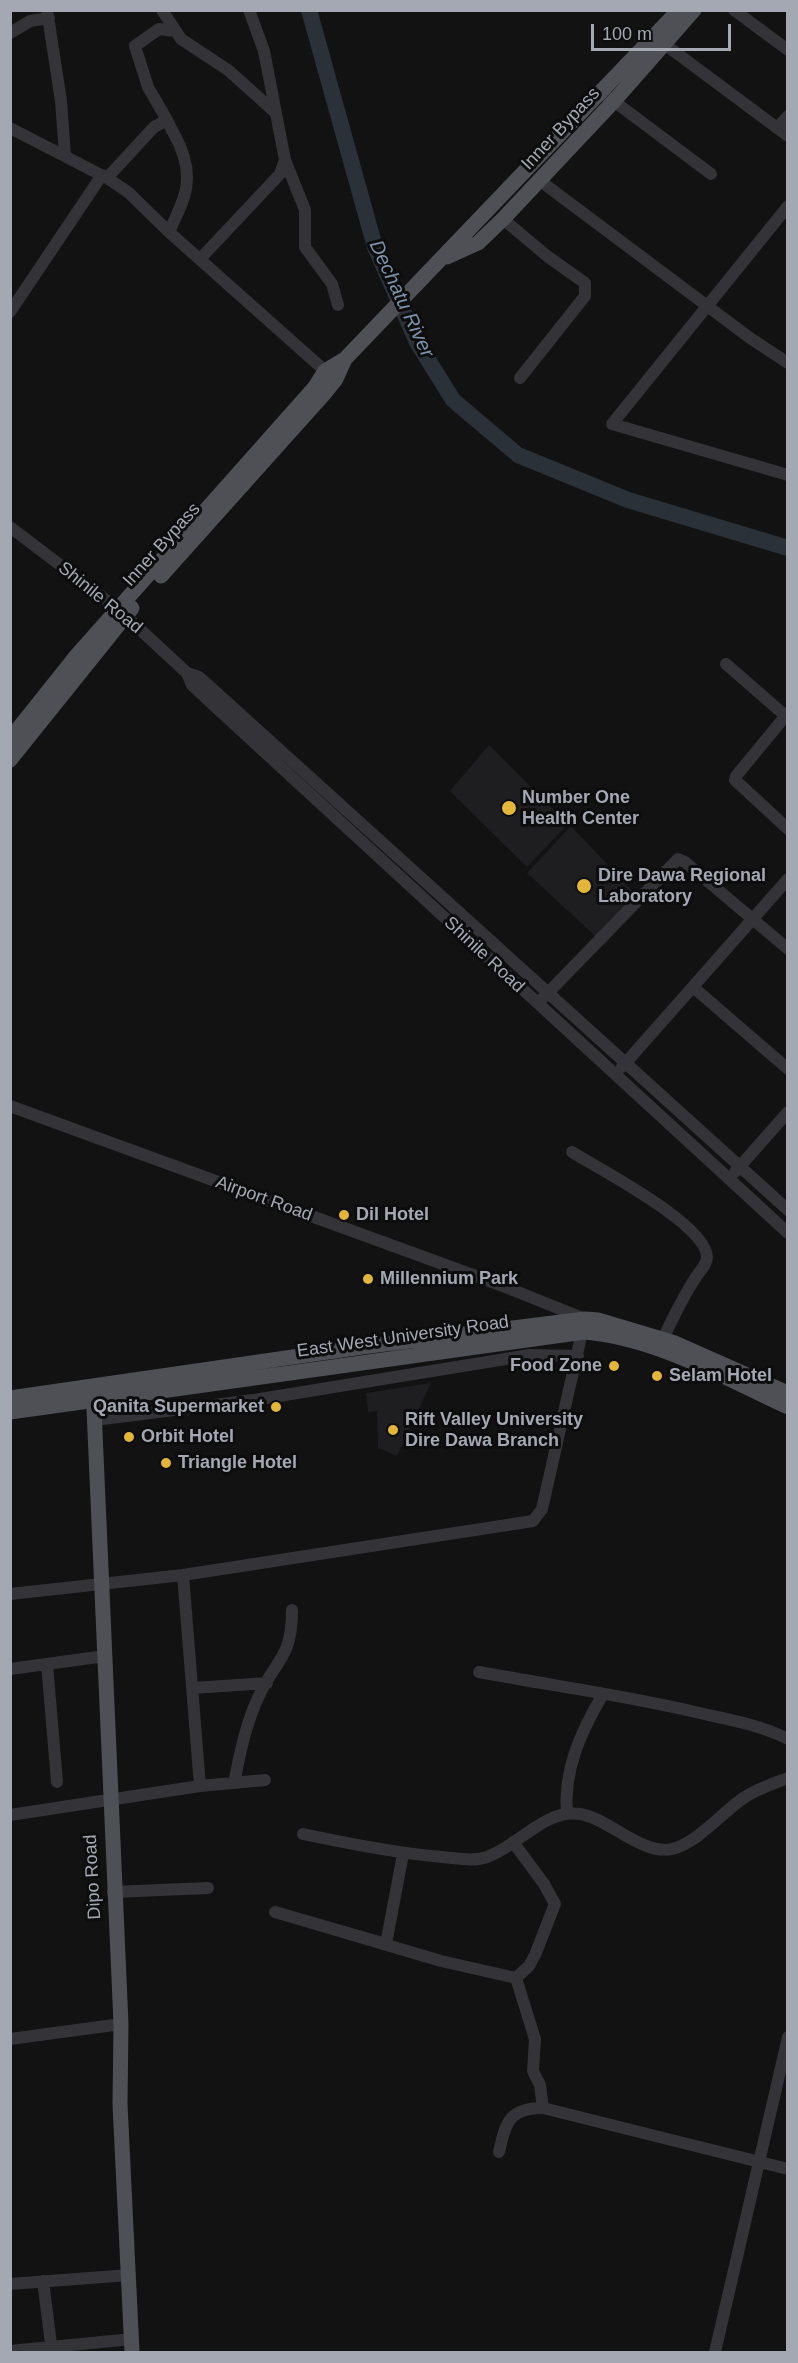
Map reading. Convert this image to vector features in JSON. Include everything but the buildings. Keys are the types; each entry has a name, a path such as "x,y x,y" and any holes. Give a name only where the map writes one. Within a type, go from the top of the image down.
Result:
{"main road":[{"name":"Inner Bypass","path":"660,40 680,10"},
{"name":"Inner Bypass","path":"444,259 478,243 503,219 660,40 694,10"},
{"name":"Inner Bypass","path":"10,760 28,726 122,612 330,375 444,259 460,238 608,97"},
{"name":"Inner Bypass","path":"10,739 28,726"},
{"name":"East West University Road","path":"10,1412 94,1393 523,1325 584,1325 598,1320 788,1393"},
{"name":"East West University Road","path":"661,1344 788,1407"},
{"name":"East West University Road","path":"10,1398 94,1393"},
{"name":"Dipo Road","path":"94,1393 109,1800 121,2024 120,2104 132,2346"}],"street":[{"path":"162,10 181,39 228,70 276,113"},
{"path":"249,10 264,51 285,160 305,210 305,247 332,284 338,305"},
{"path":"734,10 788,50"},
{"path":"10,33 48,14 61,101 65,155"},
{"path":"169,232 185,197 189,177 183,153 148,87 135,46 159,29 175,31"},
{"path":"660,40 788,136"},
{"path":"608,97 711,174"},
{"path":"777,128 788,116"},
{"path":"10,312 104,176 148,133 167,120"},
{"path":"10,128 104,176 128,192 169,232 330,375"},
{"path":"200,259 276,178 285,160"},
{"path":"276,178 293,181"},
{"path":"539,180 707,306 788,363"},
{"path":"788,206 612,422 612,425 788,476"},
{"path":"503,219 547,256 585,283 587,289 585,296 520,378"},
{"name":"Shinile Road","path":"10,526 122,612 187,673 192,685 210,702 788,1233"},
{"path":"726,664 787,716 735,780 788,829"},
{"name":"Shinile Road","path":"187,673 199,677 207,684 788,1210"},
{"path":"537,1004 678,859 686,862 788,949"},
{"path":"615,1076 788,879"},
{"path":"693,987 788,1069"},
{"name":"Airport Road","path":"10,1106 503,1286 584,1325"},
{"path":"728,1180 788,1112"},
{"path":"572,1152 660,1205 683,1223 705,1249 707,1257 703,1267 687,1290 661,1344"},
{"path":"10,1594 183,1575 533,1521 542,1509 584,1325"},
{"path":"95,1420 254,1400 530,1356 578,1356"},
{"path":"183,1575 200,1786"},
{"path":"234,1783 245,1730 267,1683 288,1648 292,1610"},
{"path":"10,1669 105,1656"},
{"path":"47,1664 57,1782"},
{"path":"479,1672 641,1699 738,1722 788,1739"},
{"path":"193,1688 267,1683"},
{"path":"567,1814 565,1792 569,1772 583,1727 603,1694"},
{"path":"303,1834 403,1854 471,1860 486,1858 550,1819 567,1814 590,1817 637,1841 663,1850 672,1849 710,1825 753,1792 788,1778"},
{"path":"10,1815 200,1786 265,1780"},
{"path":"513,1842 544,1884 555,1904 535,1955 529,1966 516,1978"},
{"path":"386,1944 403,1854"},
{"path":"113,1892 208,1888"},
{"path":"386,1944 276,1912 441,1961 516,1978"},
{"path":"516,1978 535,2039 533,2072 540,2085 543,2108"},
{"path":"10,2039 121,2024"},
{"path":"715,2352 788,2037"},
{"path":"499,2152 502,2133 513,2116 525,2108 543,2108 788,2169"},
{"path":"10,2284 129,2275"},
{"path":"43,2281 52,2350"},
{"path":"10,2351 132,2346"}],"shaded area":[{"name":"Number One Health Center","path":"489,745 568,824 527,867 450,791"},
{"name":"Dire Dawa Regional Laboratory","path":"571,826 639,898 605,945 527,873"},
{"name":"Rift Valley University Dire Dawa Branch","path":"431,1383 397,1456 378,1448 377,1411 368,1412 366,1393"}],"waterway":[{"name":"Dechatu River","path":"309,10 375,247 417,342 453,400 518,455 628,500 788,548"}],"place":[{"name":"Number One Health Center","path":"509,808"},
{"name":"Dire Dawa Regional Laboratory","path":"584,886"},
{"name":"Dil Hotel","path":"344,1215"},
{"name":"Millennium Park","path":"368,1279"},
{"name":"Food Zone","path":"614,1366"},
{"name":"Selam Hotel","path":"657,1376"},
{"name":"Qanita Supermarket","path":"276,1407"},
{"name":"Rift Valley University Dire Dawa Branch","path":"393,1430"},
{"name":"Orbit Hotel","path":"129,1437"},
{"name":"Triangle Hotel","path":"166,1463"}]}
